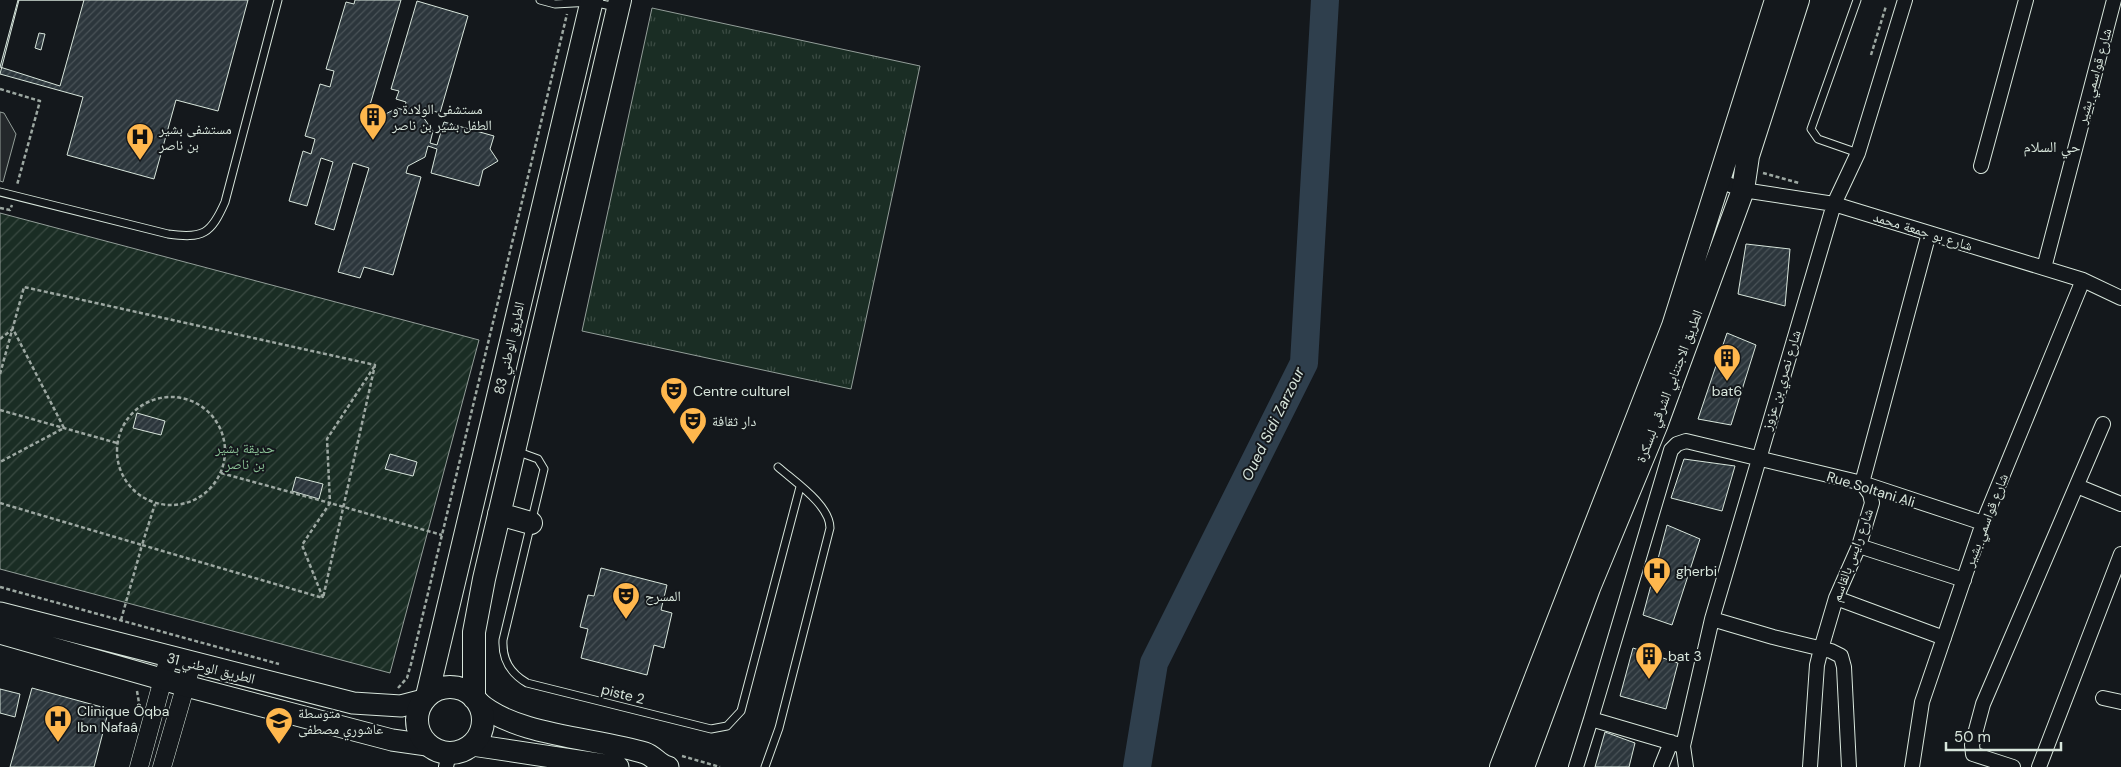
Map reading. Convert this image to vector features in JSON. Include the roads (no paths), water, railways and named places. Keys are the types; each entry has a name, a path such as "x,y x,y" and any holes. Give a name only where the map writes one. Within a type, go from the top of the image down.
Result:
{"highway":[{"name":"الطريق الاجتنابي الشرقي لبسكرة","path":"1501,767 1672,326 1720,181 1776,0"},
{"name":"الطريق الاجتنابي الشرقي لبسكرة","path":"1523,767 1589,588 1656,426 1743,190 1748,156 1798,0"},
{"name":"الطريق الوطني 83","path":"426,698 585,1"},
{"name":"الطريق الوطني 83","path":"476,700 474,632 499,514 619,4"},
{"path":"499,514 531,523"},
{"path":"446,687 462,690 476,700 482,713 483,725 479,736 472,745 448,760 427,745 417,725 417,714 426,698 446,687"}],"main road":[{"name":"الطريق الوطني 31","path":"0,613 353,703 402,706 426,698"},
{"path":"0,633 186,686 392,740 427,745"},
{"path":"476,700 490,714 504,719 587,741 647,754 664,767"},
{"path":"472,745 583,764 618,767"}],"street":[{"name":"شارع نصري بن عزوز","path":"1686,767 1677,744 1712,618 1834,204 1858,153 1905,0"},
{"path":"1982,166 2026,0"},
{"name":"شارع قواسمي بشير","path":"2044,268 2114,0"},
{"name":"شارع بو جمعة محمد","path":"1720,181 1743,190 1834,204 2083,280 2121,298"},
{"path":"1862,483 1929,233"},
{"name":"شارع قواسمي بشير","path":"1912,767 1922,702 1984,523 2083,280"},
{"path":"2012,767 1973,754 1972,745 1984,704 2103,424"},
{"name":"Rue Soltani Ali","path":"1576,767 1671,450 1676,444 1686,441 1862,483 1984,523"},
{"name":"شارع رايس بالقاسم","path":"1810,767 1817,693 1817,665 1820,649 1836,598 1859,546 1872,503 1870,494 1862,483"},
{"path":"2077,486 2121,504"},
{"path":"1859,546 1964,580"},
{"path":"2039,767 2121,554"},
{"path":"1836,598 1944,638"},
{"path":"1712,618 1837,653 1843,661 1850,767"},
{"path":"139,767 169,657"},
{"path":"162,767 192,663"},
{"path":"2103,698 2121,702"},
{"path":"1591,719 1677,744 1661,767"}],"lane":[{"path":"0,192 168,234 190,237 203,234 216,223 225,202 278,0"},
{"path":"540,0 555,4 585,1 619,4"},
{"path":"1857,0 1811,129 1818,140 1858,153"},
{"name":"piste 2","path":"514,450 538,459 544,469 503,640 504,658 513,673 527,683 711,729 720,729 733,722 741,711 800,487"},
{"path":"765,767 779,728 830,528 826,512 778,467"}],"waterway":[{"name":"Oued Sidi Zarzour","path":"1137,767 1154,663 1304,363 1325,0"}],"place":[{"name":"مستشفى الولادة و الطفل بشير بن ناصر","path":"373,141"},
{"name":"مستشفى بشير بن ناصر","path":"140,161"},
{"name":"bat6","path":"1727,382"},
{"name":"Centre culturel","path":"674,415"},
{"name":"دار ثقافة","path":"693,445"},
{"name":"gherbi","path":"1657,595"},
{"name":"المسرح","path":"626,620"},
{"name":"bat 3","path":"1649,680"},
{"name":"Clinique Ôqba Ibn Nafaâ","path":"58,743"},
{"name":"متوسطة عاشوري مصطفى","path":"279,745"}],"district":[{"name":"حي السلام","path":"2052,147"}],"park label":[{"name":"حديقة بشير بن ناصر","path":"245,456"}]}
